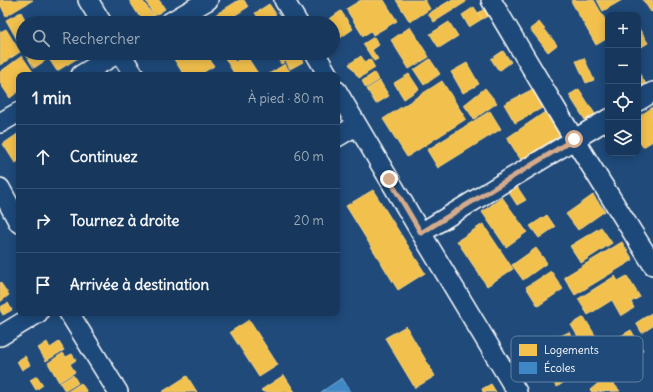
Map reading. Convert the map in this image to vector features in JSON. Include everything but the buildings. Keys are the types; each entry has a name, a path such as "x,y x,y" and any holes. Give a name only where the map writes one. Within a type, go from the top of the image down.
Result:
{"street":[{"path":"88,0 98,16"},
{"path":"181,16 208,0"},
{"path":"284,0 294,16"},
{"path":"492,0 574,139 653,265"},
{"path":"86,72 107,60"},
{"path":"124,60 132,72"},
{"path":"319,60 326,72"},
{"path":"641,99 653,92"},
{"path":"340,95 517,392"},
{"path":"0,123 16,114"},
{"path":"421,233 606,120"},
{"path":"340,135 357,125"},
{"path":"0,188 16,217"},
{"path":"0,336 33,316"},
{"path":"71,316 118,392"}],"route":[{"path":"389,179 421,233 574,139"}]}
